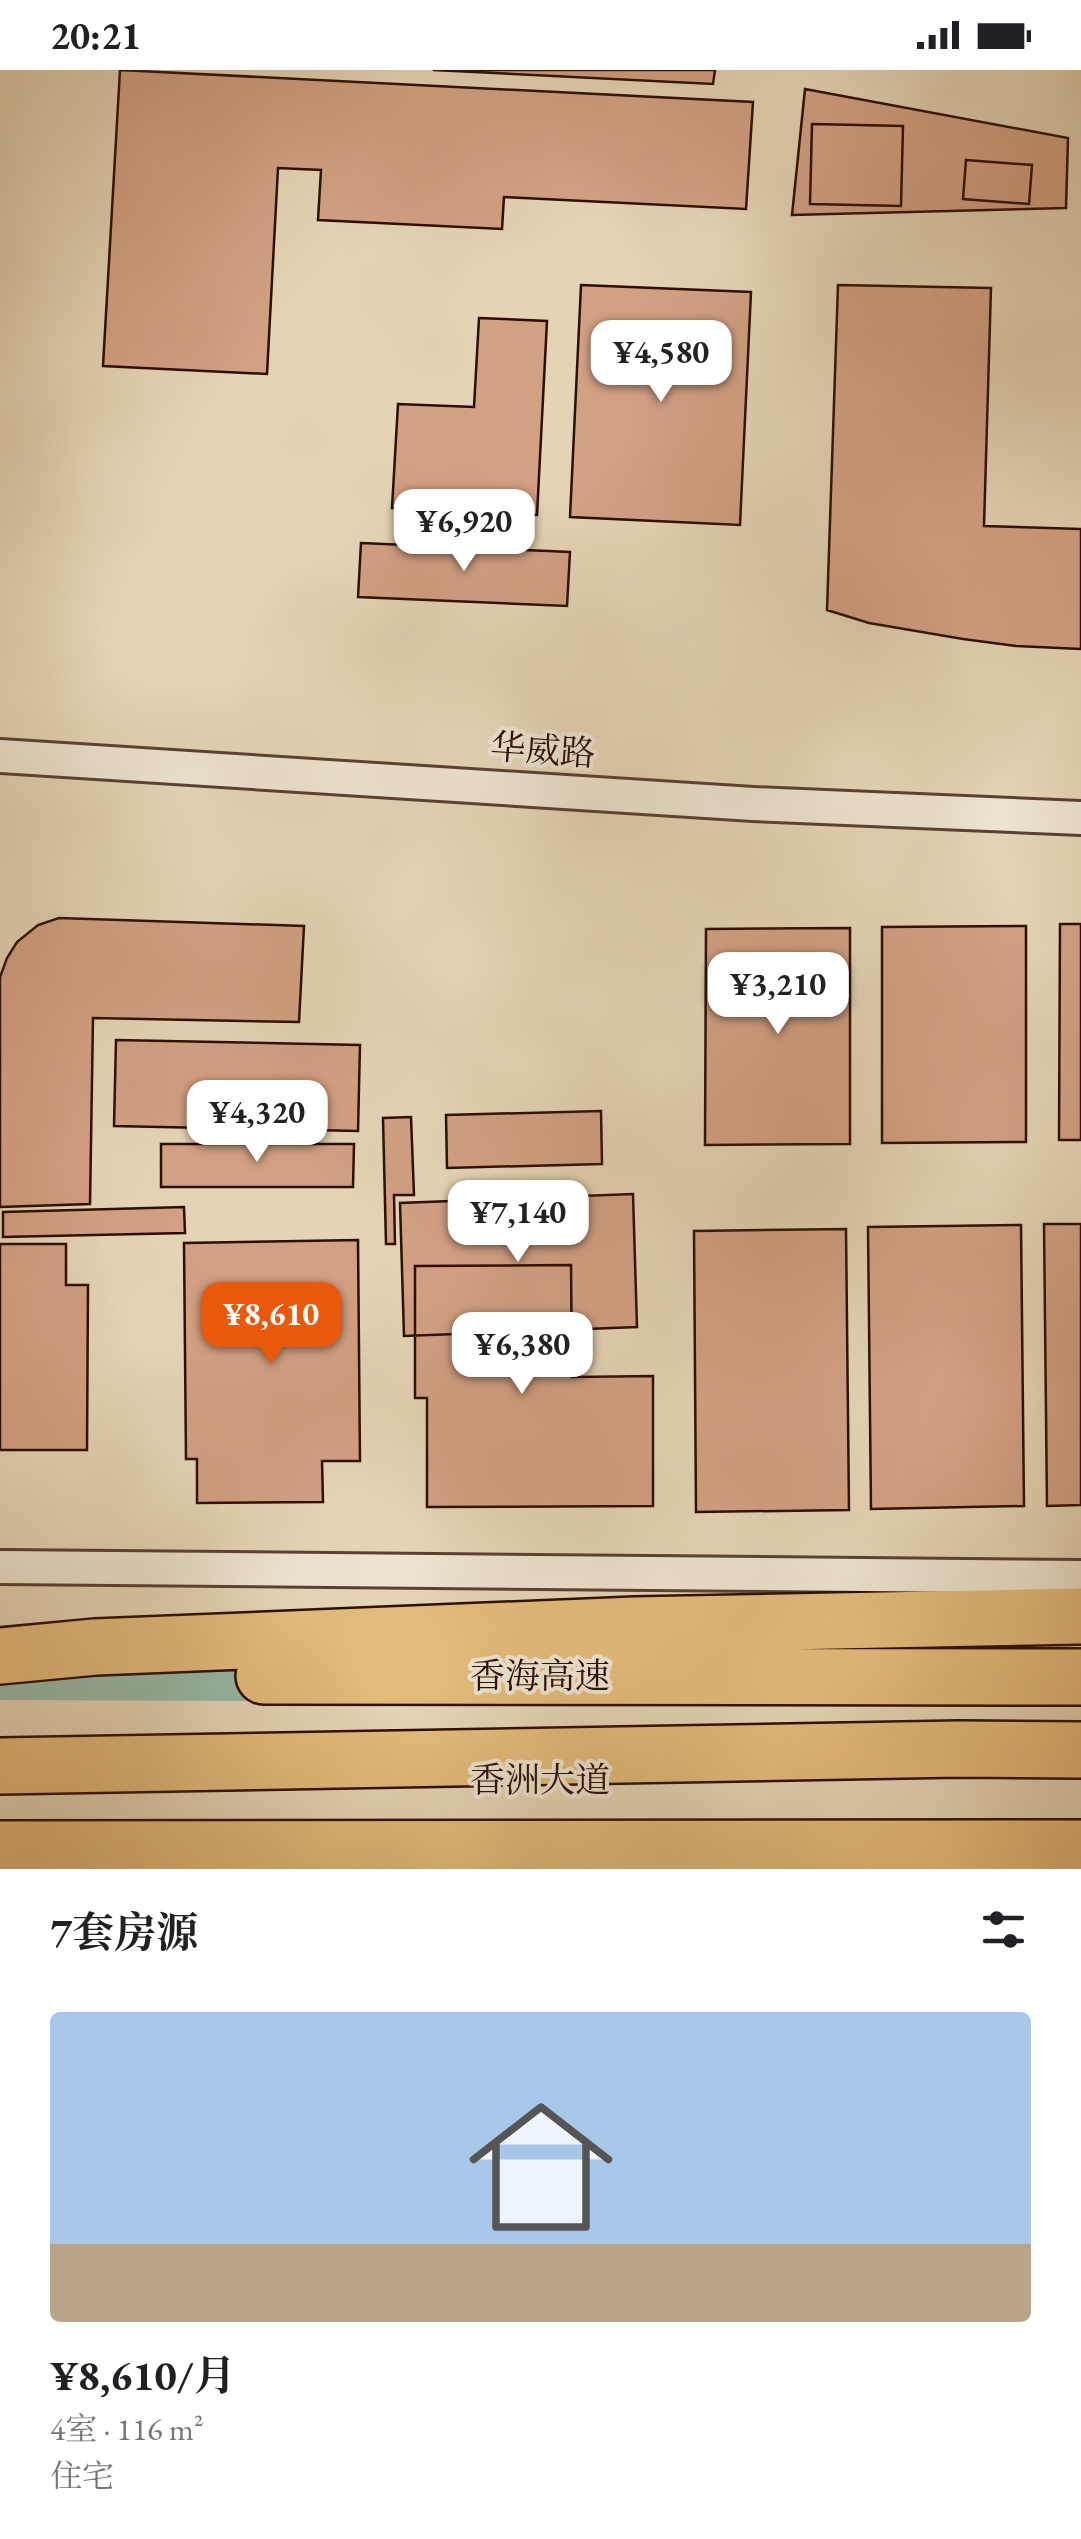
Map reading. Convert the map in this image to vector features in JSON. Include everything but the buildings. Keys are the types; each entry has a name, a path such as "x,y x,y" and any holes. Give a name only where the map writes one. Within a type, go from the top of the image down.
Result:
{"highway":[{"path":"0,1656 95,1648 635,1624 1081,1616"},
{"name":"香海高速","path":"0,1690 252,1676 1081,1677"},
{"path":"0,1766 1081,1750"},
{"name":"香洲大道","path":"0,1778 1081,1782"},
{"name":"香洲大道","path":"2,1850 1081,1848"},
{"path":"2,1850 106,1869"}],"street":[{"name":"华威路","path":"0,756 753,804 1081,818"},
{"path":"0,1567 1081,1577"}],"waterway":[{"path":"0,1685 277,1686"}]}
